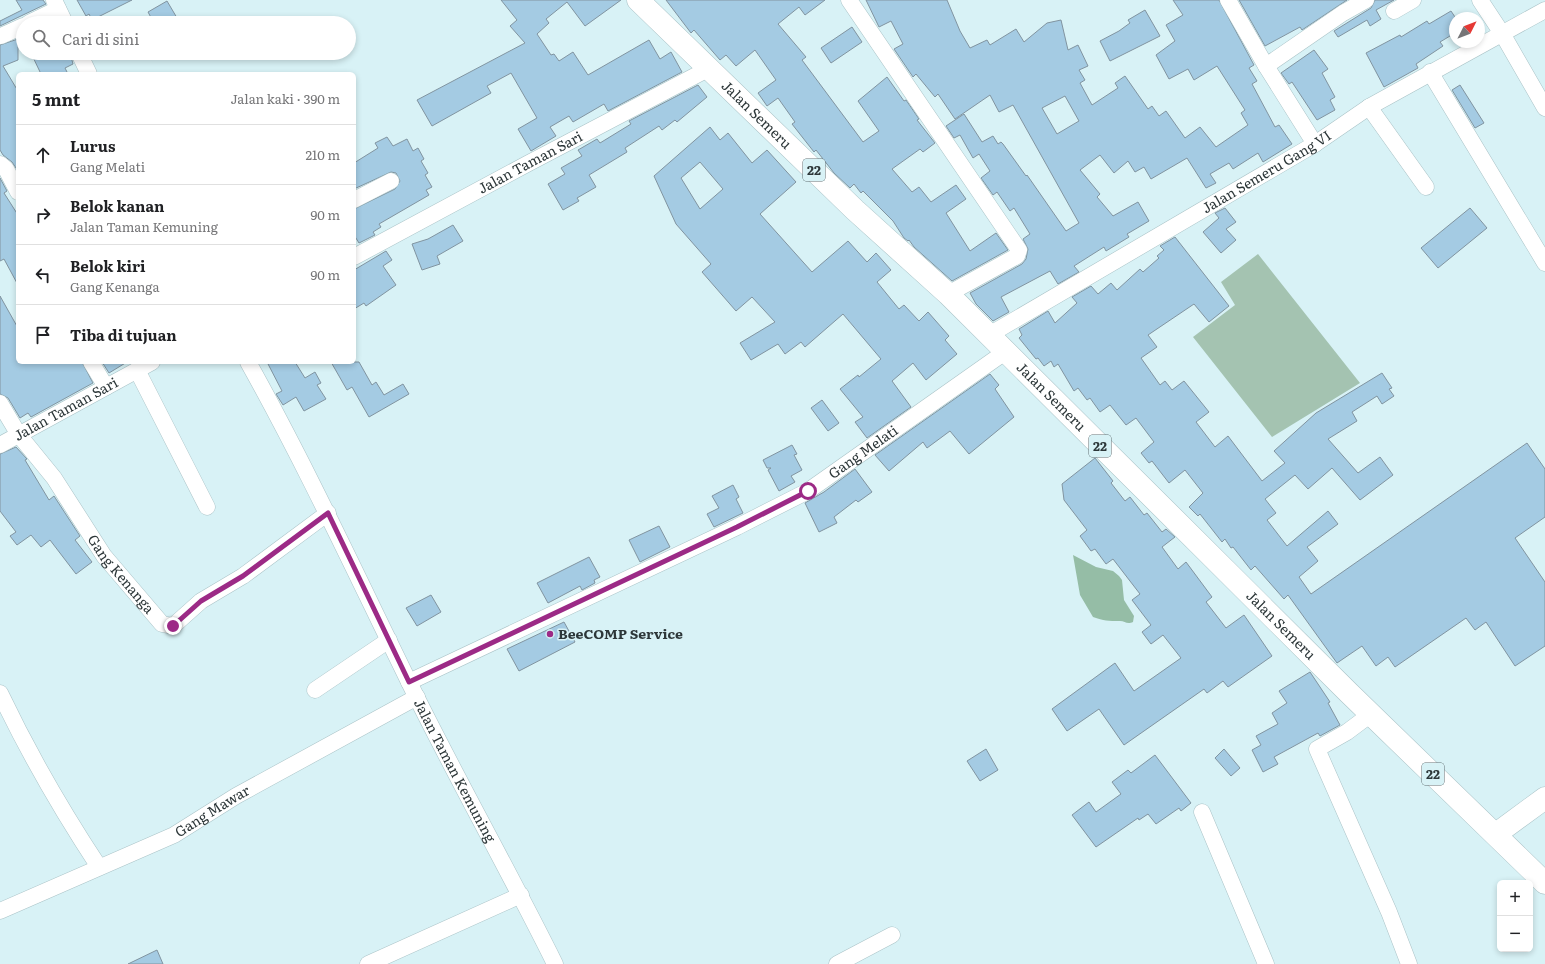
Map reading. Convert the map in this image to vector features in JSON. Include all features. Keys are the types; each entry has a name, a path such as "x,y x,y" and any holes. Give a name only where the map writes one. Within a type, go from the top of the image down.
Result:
{"main road":[{"name":"Jalan Semeru","path":"638,0 855,210 948,294 1371,714 1545,883"},
{"path":"1496,834 1545,798"}],"street":[{"path":"849,0 1020,250 1016,256 948,294"},
{"path":"1228,0 1266,66 1315,144"},
{"path":"1266,66 1344,13 1366,0"},
{"path":"1394,12 1413,0"},
{"path":"1480,0 1503,35 1545,108"},
{"path":"46,16 59,11"},
{"name":"Jalan Semeru Gang VI","path":"989,335 1315,144 1369,107 1430,72 1543,16"},
{"path":"1,36 16,29"},
{"path":"82,60 88,72"},
{"name":"Jalan Taman Sari","path":"356,251 527,164 708,69"},
{"path":"1430,72 1545,263"},
{"path":"1369,107 1426,187"},
{"path":"0,164 6,169 16,188"},
{"path":"356,199 391,181"},
{"name":"Gang Melati","path":"409,682 737,527 808,491 1005,352"},
{"path":"93,364 106,387"},
{"name":"Jalan Taman Sari","path":"0,445 148,364"},
{"name":"Jalan Taman Kemuning","path":"249,364 278,415 328,513 409,682 521,895 554,964"},
{"path":"138,370 207,507"},
{"name":"Gang Kenanga","path":"0,403 19,435 54,478 104,556 162,624 166,626 173,626 201,601 243,576 328,513"},
{"path":"315,690 389,640"},
{"path":"0,693 40,771 65,814 99,867"},
{"name":"Gang Mawar","path":"0,911 174,835 236,796 417,697"},
{"path":"1371,714 1347,732 1318,749 1389,912 1409,964"},
{"path":"1202,812 1266,964"},
{"path":"368,964 521,895"},
{"path":"837,964 892,935"}],"green space":[{"path":"1258,254 1360,383 1272,437 1193,337 1235,305 1221,282"},
{"path":"1073,555 1096,567 1113,571 1119,576 1122,580 1124,600 1134,616 1133,622 1129,623 1093,617 1080,595"}],"building":[{"path":"16,0 43,0 46,4 21,16 16,16 16,18 0,26 0,21 22,10"},
{"path":"77,0 132,0 100,16 90,16 89,14 86,16"},
{"path":"501,0 621,0 585,26 567,2 546,19 549,23 537,34 551,55 554,54 559,61 573,52 588,75 649,40 660,59 671,52 682,72 608,111 604,104 573,122 569,116 550,127 556,136 531,151 518,129 537,118 511,73 487,86 491,93 432,126 417,100 525,43 510,26 517,20"},
{"path":"666,0 825,0 805,15 799,7 778,24 806,57 802,60 863,142 879,131 858,101 887,77 904,101 906,100 919,119 917,120 935,143 923,152 920,149 892,169 912,192 919,187 931,202 956,185 966,199 946,213 970,251 996,233 1008,250 952,281 914,247 909,240 908,241 904,238 893,221 863,191 861,193 854,184 850,188 834,173 816,150 814,152 792,124 795,122 778,98 767,106 758,93 776,80 755,50 736,66 726,55 720,60 694,30 691,33"},
{"path":"866,0 947,0 960,31 970,48 987,40 990,45 1016,29 1024,42 1047,23 1061,20 1068,50 1078,45 1088,66 1079,70 1085,80 1080,83 1092,105 1118,88 1115,83 1125,76 1148,109 1152,106 1159,116 1166,111 1185,138 1200,127 1216,147 1248,125 1241,113 1245,110 1217,66 1194,80 1188,69 1169,79 1156,55 1175,41 1166,25 1183,15 1173,0 1219,0 1254,65 1249,68 1257,81 1252,84 1275,127 1279,125 1292,144 1263,162 1258,153 1233,169 1229,163 1210,174 1216,183 1206,188 1187,158 1151,179 1144,167 1135,172 1128,161 1114,173 1100,155 1080,170 1100,194 1097,197 1113,216 1138,202 1149,221 1127,234 1129,237 1106,251 1104,247 1074,266 1079,272 1058,284 1050,271 1001,297 1009,312 993,321 976,304 970,293 1022,264 1026,259 1028,249 1023,239 1030,234 1014,208 1010,211 997,192 993,195 981,178 990,171 979,154 973,158 960,135 954,138 946,126 964,114 982,142 993,136 998,144 1001,142 1003,144 1026,176 1027,175 1066,231 1079,223 1013,105 999,112 990,95 955,119 938,94 935,97 916,74 913,77 894,49 903,44 891,21 879,27","holes":["1065,96 1079,121 1057,134 1042,108"]},
{"path":"1239,0 1347,0 1302,30 1300,27 1265,46"},
{"path":"1375,0 1394,0 1376,10 1381,19 1370,26 1367,20 1338,37 1334,31 1371,8"},
{"path":"167,1 176,16 150,16 148,12"},
{"path":"1145,10 1160,36 1110,61 1100,41 1119,31 1130,23 1128,20"},
{"path":"1449,12 1449,37 1440,42 1443,46 1416,64 1418,68 1384,87 1366,53 1400,35 1401,37 1427,21 1429,24"},
{"path":"852,27 862,42 831,63 821,48"},
{"path":"16,40 16,60 18,60 3,66 16,88 16,168 0,150 0,45"},
{"path":"1314,50 1328,69 1322,73 1335,97 1330,100 1335,110 1317,120 1292,82 1289,84 1281,73"},
{"path":"34,60 72,60 73,64 65,68 67,72 40,72"},
{"path":"698,85 707,97 677,122 675,120 662,130 659,126 625,148 627,152 589,175 596,187 577,198 579,201 563,210 548,184 565,174 561,168 582,156 578,150 597,139 600,143 631,124 629,121"},
{"path":"1460,85 1484,123 1475,128 1452,90"},
{"path":"710,127 720,140 728,133 752,163 767,150 796,182 760,214 812,272 848,241 867,262 876,253 891,270 877,282 899,309 904,305 919,321 928,312 949,336 945,340 957,354 926,380 913,363 892,381 911,407 867,438 855,422 863,417 840,389 858,375 859,377 881,359 843,314 805,347 801,342 785,354 778,344 751,360 740,343 775,322 752,297 736,311 702,272 711,264 676,224 654,176","holes":["700,162 723,189 700,209 681,178"]},
{"path":"387,137 393,146 407,139 413,151 418,148 424,159 421,161 428,173 425,175 432,187 426,190 429,195 379,224 381,227 373,232 375,235 359,243 356,238 356,208 395,189 400,181 396,173 391,172 356,188 356,162 378,148 375,143"},
{"path":"0,178 7,191 4,193 16,212 16,281 4,259 0,261"},
{"path":"1225,208 1236,222 1226,229 1236,240 1221,253 1203,232 1219,218 1215,213"},
{"path":"1470,208 1487,228 1438,268 1421,248"},
{"path":"453,225 463,241 437,256 440,264 422,270 412,244 428,239"},
{"path":"1175,237 1229,306 1209,322 1194,304 1148,335 1157,347 1141,358 1160,385 1165,381 1172,390 1184,381 1209,412 1196,422 1215,447 1228,436 1262,481 1285,463 1274,451 1316,413 1382,373 1392,388 1389,389 1394,396 1382,404 1377,396 1352,412 1357,421 1328,439 1358,473 1380,457 1393,475 1360,500 1332,468 1308,489 1295,475 1265,499 1276,513 1267,520 1287,546 1328,511 1338,524 1307,547 1318,561 1299,577 1311,594 1527,443 1545,469 1545,517 1515,538 1545,582 1545,646 1515,666 1486,622 1475,630 1466,618 1395,667 1388,657 1376,666 1362,646 1337,663 1288,595 1284,599 1255,566 1251,570 1233,547 1231,548 1225,539 1222,542 1200,514 1198,516 1189,507 1203,493 1185,470 1169,483 1152,461 1149,463 1141,453 1154,442 1136,418 1126,425 1110,405 1100,412 1090,398 1087,400 1078,388 1074,391 1058,364 1054,367 1051,361 1044,366 1038,358 1036,359 1019,338 1022,335 1019,329 1048,311 1055,323 1077,303 1072,297 1091,286 1098,294 1111,283 1117,290 1140,269 1143,272 1159,258 1157,256 1164,250 1160,246"},
{"path":"386,251 392,260 383,266 396,285 366,306 364,303 356,308 356,269"},
{"path":"0,296 16,324 16,364 83,364 93,383 31,417 28,413 20,418 8,398 0,394"},
{"path":"356,362 359,362 372,385 376,382 384,395 403,384 409,394 369,417 352,387 347,390 332,364 356,364"},
{"path":"103,364 124,364 109,373"},
{"path":"268,364 296,364 305,378 315,372 321,383 317,385 326,399 304,411 296,397 283,405 276,394 282,391"},
{"path":"990,374 999,385 995,389 1014,417 969,454 950,431 927,448 923,442 889,471 875,455"},
{"path":"822,400 839,423 828,431 811,408"},
{"path":"792,445 797,454 794,455 802,470 791,476 795,482 779,491 768,470 771,468 767,468 763,460"},
{"path":"16,447 27,459 25,460 49,500 54,496 80,536 75,540 92,562 76,574 50,540 41,547 31,535 17,545 10,536 16,532 0,511 0,454"},
{"path":"1095,458 1113,481 1111,483 1125,501 1130,497 1144,515 1147,513 1162,532 1166,529 1175,537 1162,547 1178,569 1186,562 1212,597 1206,602 1226,628 1244,615 1272,656 1228,687 1223,681 1207,693 1204,689 1124,745 1099,709 1067,731 1052,709 1115,663 1134,691 1181,658 1163,635 1151,644 1142,632 1151,625 1132,600 1140,594 1113,559 1106,564 1095,549 1091,551 1080,536 1087,530 1064,500 1062,484"},
{"path":"855,469 872,492 858,502 856,500 834,517 837,523 819,532 805,503 824,492"},
{"path":"733,485 739,497 736,499 743,513 714,527 707,514 719,508 712,496"},
{"path":"659,526 670,547 640,562 629,540"},
{"path":"589,557 600,577 594,580 595,583 582,590 580,586 548,603 537,583"},
{"path":"431,595 441,612 417,626 406,608"},
{"path":"564,622 575,642 519,671 507,649"},
{"path":"1310,672 1330,702 1328,703 1340,725 1320,736 1318,733 1274,757 1278,764 1263,772 1252,750 1261,745 1256,736 1278,724 1272,713 1287,703 1279,691"},
{"path":"986,749 998,770 980,781 967,761"},
{"path":"1224,749 1240,768 1231,776 1215,758"},
{"path":"1155,755 1191,803 1181,811 1179,808 1156,824 1148,814 1139,820 1138,818 1096,847 1072,815 1089,802 1096,812 1121,794 1112,782 1128,770 1131,773"},
{"path":"157,950 163,964 128,964"}],"place":[{"name":"BeeCOMP Service","path":"550,634"}],"route":[{"path":"173,626 201,601 243,576 328,513 409,682 737,527 808,491"}]}
